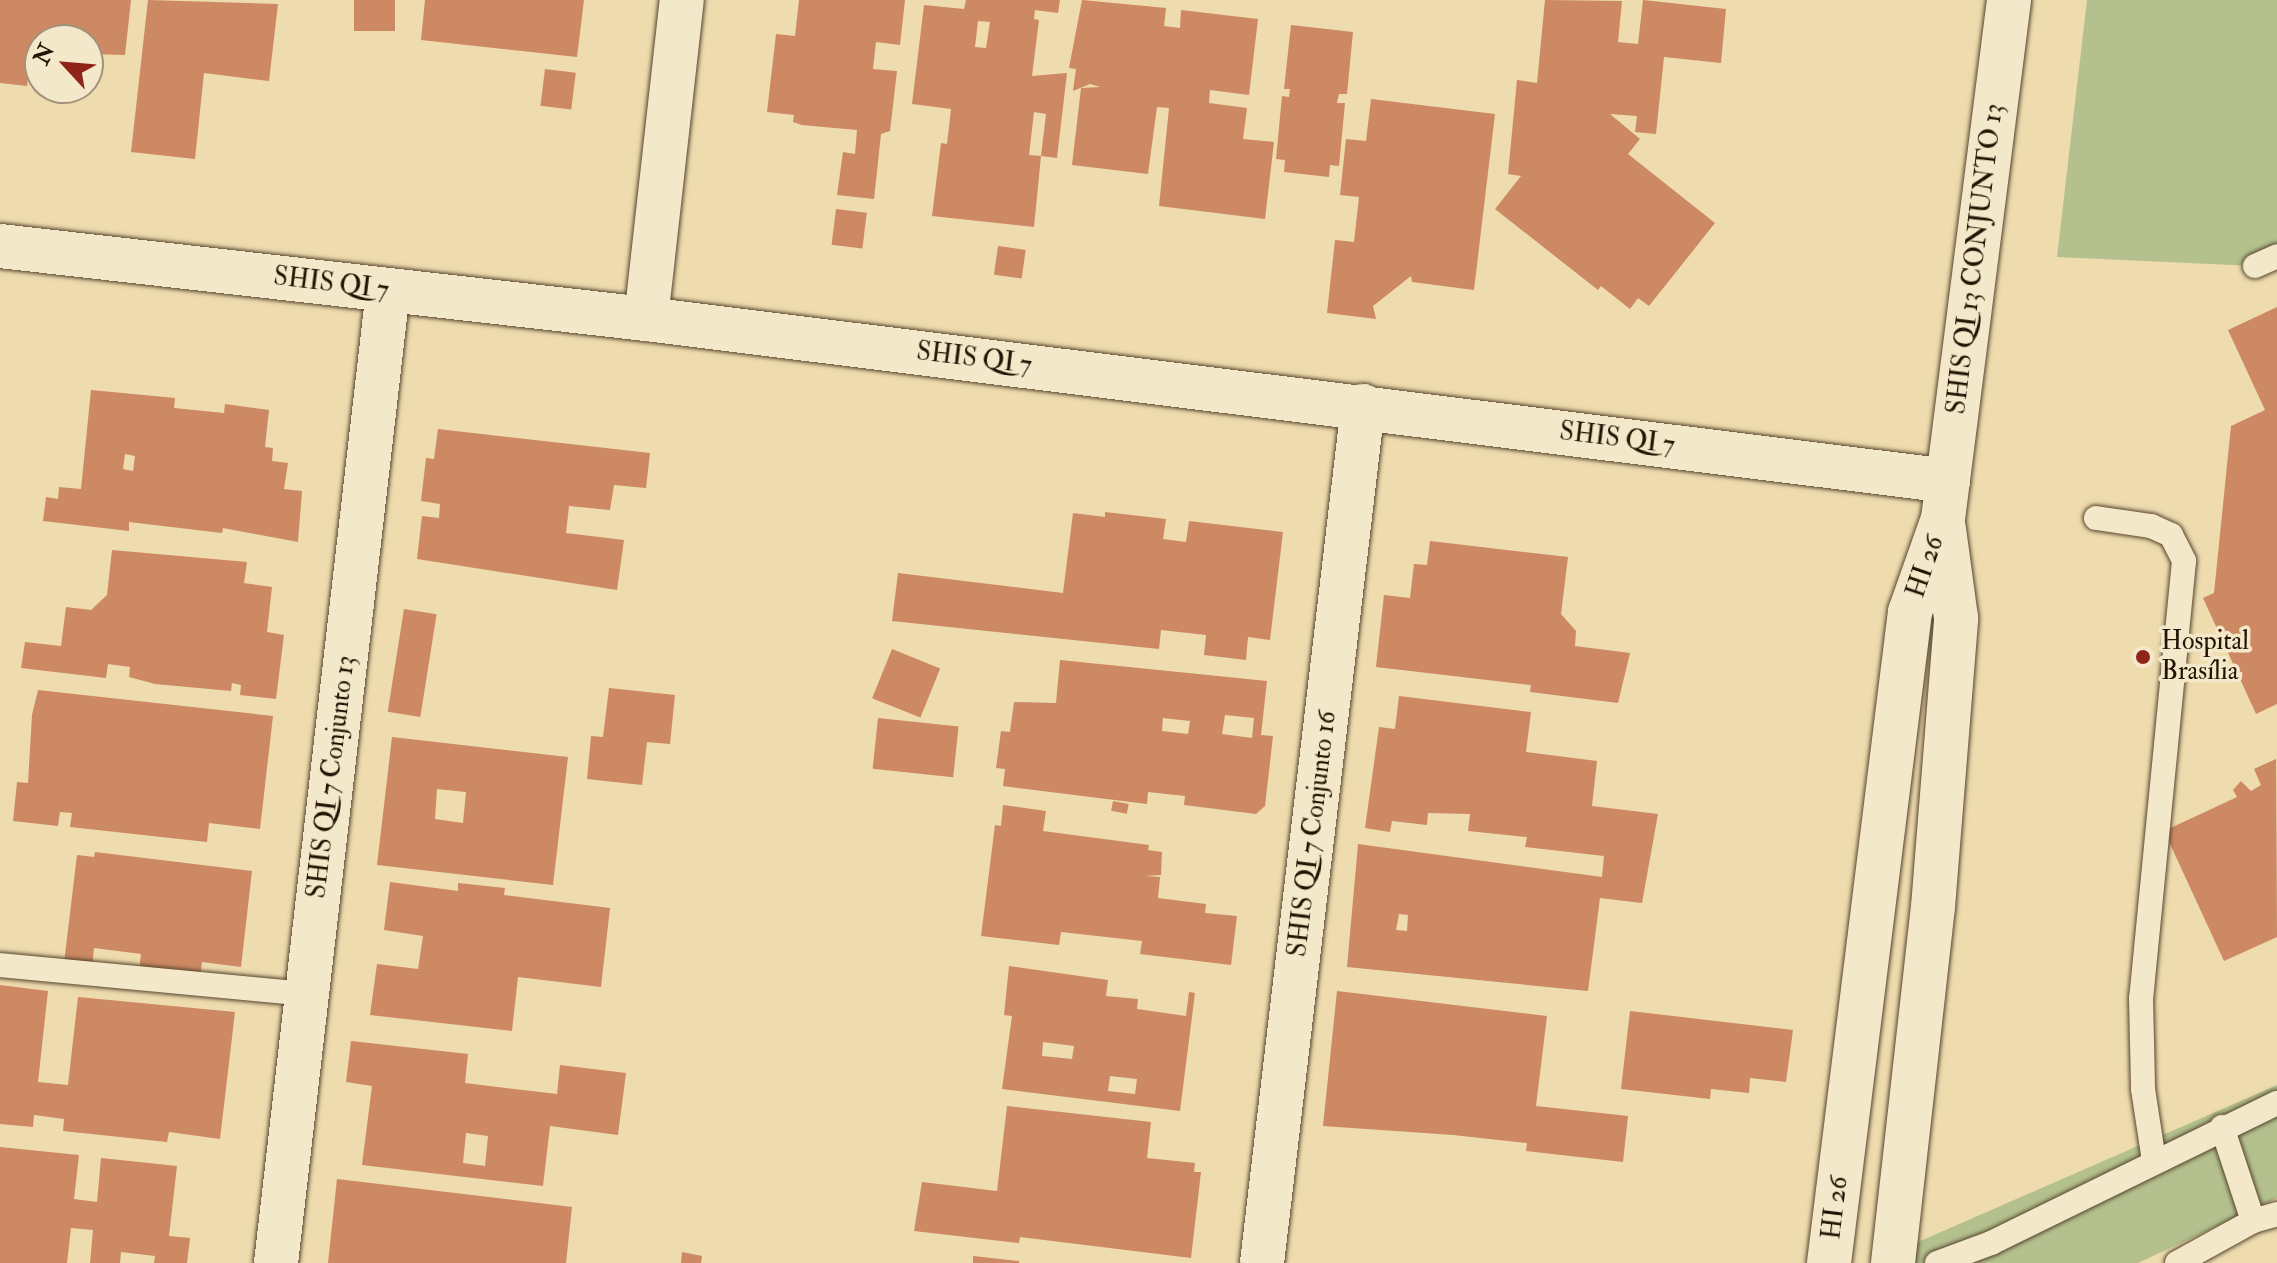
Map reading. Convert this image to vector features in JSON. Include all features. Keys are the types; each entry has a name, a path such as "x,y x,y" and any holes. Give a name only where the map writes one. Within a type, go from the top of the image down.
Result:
{"street":[{"path":"646,319 682,0"},
{"name":"SHIS QI 13 CONJUNTO 13","path":"1945,500 2009,0"},
{"name":"SHIS QI 7","path":"0,246 646,319 1363,406 1945,500"},
{"name":"SHIS QI 7 Conjunto 13","path":"276,1263 388,291"},
{"name":"SHIS QI 7 Conjunto 16","path":"1262,1263 1363,406"},
{"name":"HI 26","path":"1829,1263 1910,612 1945,500"},
{"name":"HI 26","path":"1893,1263 1933,907 1956,618 1945,500"}],"lane":[{"path":"2255,266 2277,256"},
{"path":"2096,518 2151,526 2171,535 2184,561 2141,998 2143,1089 2154,1161"},
{"path":"0,965 307,994"},
{"path":"1937,1263 1991,1243 2222,1127 2277,1103"},
{"path":"2222,1127 2253,1221"},
{"path":"2177,1263 2253,1221 2277,1214"}],"green space":[{"path":"2087,0 2277,0 2277,255 2255,266 2057,257"},
{"path":"2277,1085 2277,1198 2138,1263 1870,1263"}],"building":[{"path":"0,0 131,0 125,55 104,54 104,24 24,24 24,86 0,83"},
{"path":"148,0 278,4 269,81 204,73 195,159 131,152"},
{"path":"354,0 395,0 395,31 354,31"},
{"path":"425,0 584,0 577,57 421,40"},
{"path":"799,0 905,0 900,45 876,42 873,69 897,71 890,131 881,134 874,199 837,195 843,152 855,154 857,130 802,125 793,122 794,115 767,112 776,34 795,36"},
{"path":"966,0 1060,0 1058,13 1035,10 1034,19 1039,20 1032,76 1067,73 1057,158 1041,156 1034,227 932,216 941,143 947,144 951,109 912,104 924,5 964,9","holes":["978,21 990,22 986,48 975,47","1034,112 1046,114 1041,156 1029,155"]},
{"path":"1082,0 1166,8 1164,26 1180,28 1181,10 1258,19 1249,95 1210,90 1209,103 1247,108 1243,139 1274,142 1265,219 1159,206 1169,108 1157,107 1148,174 1072,165 1081,88 1100,87 1090,84 1073,91 1076,69 1069,68"},
{"path":"1545,0 1622,1 1618,42 1638,44 1643,0 1726,9 1721,63 1664,57 1656,134 1635,132 1637,116 1610,114 1640,139 1628,154 1715,223 1649,306 1638,298 1630,309 1601,286 1598,290 1495,209 1521,176 1508,174 1517,80 1537,83"},
{"path":"1291,25 1353,32 1347,94 1339,94 1337,103 1345,103 1339,166 1330,165 1329,177 1284,172 1285,160 1276,159 1282,96 1289,97 1290,89 1284,89"},
{"path":"545,69 576,73 571,110 540,106"},
{"path":"1371,99 1495,114 1474,290 1412,282 1411,276 1373,306 1376,319 1327,313 1335,240 1354,242 1359,197 1340,195 1346,139 1366,141"},
{"path":"836,209 867,213 862,249 832,245"},
{"path":"998,246 1026,250 1022,279 994,275"},
{"name":"Hospital Brasília","path":"2277,307 2277,704 2256,714 2203,598 2214,593 2231,426 2265,410 2228,330"},
{"path":"91,390 175,398 174,408 224,413 225,404 269,410 265,447 273,448 272,461 288,463 284,489 302,491 298,542 223,528 222,533 129,522 129,531 43,521 46,497 58,499 59,487 81,489","holes":["125,454 135,456 133,471 123,469"]},
{"path":"438,429 650,453 646,488 614,485 610,510 569,506 566,533 624,540 617,590 417,559 422,516 439,518 440,504 421,501 426,458 434,459"},
{"path":"1105,512 1166,519 1163,539 1186,542 1189,521 1283,532 1270,640 1248,637 1246,660 1204,655 1206,635 1161,630 1159,649 892,621 898,573 1063,593 1073,513 1105,517"},
{"path":"1430,541 1568,557 1561,614 1576,631 1575,646 1630,653 1618,703 1530,692 1531,685 1376,667 1384,595 1410,598 1414,564 1427,565"},
{"path":"112,550 247,562 244,583 272,587 267,632 284,635 276,699 240,695 241,685 232,683 231,691 155,684 129,677 130,667 108,664 106,678 21,668 25,642 61,646 66,607 91,610 107,595"},
{"path":"404,609 437,614 420,717 388,712"},
{"path":"892,649 940,668 920,718 872,698"},
{"path":"1060,660 1267,681 1261,735 1273,736 1265,806 1256,814 1184,805 1185,796 1148,792 1147,804 1003,786 1005,769 996,768 1001,731 1010,732 1014,702 1056,703","holes":["1225,715 1254,718 1252,738 1222,734","1163,718 1190,721 1188,734 1162,731"]},
{"path":"609,688 675,695 670,744 647,742 642,785 587,779 591,736 603,737"},
{"path":"38,690 273,716 260,829 209,823 207,842 70,827 72,813 60,812 58,826 13,821 17,782 28,783 32,715"},
{"path":"1399,696 1531,712 1526,752 1597,761 1592,806 1658,814 1642,903 1600,898 1588,991 1347,967 1358,844 1602,877 1604,856 1525,847 1527,837 1468,831 1470,814 1428,813 1427,825 1392,821 1390,832 1365,828 1379,727 1395,729","holes":["1399,914 1408,915 1407,931 1396,930"]},
{"path":"878,718 959,726 953,777 873,769"},
{"path":"392,737 568,757 553,885 377,865","holes":["437,789 466,792 463,823 435,819"]},
{"name":"Hospital Brasília","path":"2276,759 2277,937 2224,961 2164,831 2237,797 2233,790 2241,781 2251,791 2261,785 2254,769"},
{"path":"1113,801 1129,804 1127,814 1111,811"},
{"path":"1003,805 1046,811 1043,831 1149,845 1148,850 1162,852 1161,875 1145,876 1160,877 1158,898 1206,904 1205,913 1237,916 1231,965 1140,954 1142,941 1061,932 1059,945 981,936 995,825 1001,826"},
{"path":"95,852 252,871 241,967 202,962 200,979 139,971 141,954 94,948 92,967 64,963 77,855 94,857"},
{"path":"390,882 458,891 458,883 505,888 504,895 610,908 601,987 518,977 512,1031 370,1015 377,964 418,969 423,936 384,930"},
{"path":"1009,966 1108,980 1106,996 1138,999 1137,1009 1186,1016 1189,992 1195,993 1180,1111 1002,1089 1012,1016 1004,1015","holes":["1043,1042 1074,1046 1072,1059 1042,1056","1110,1076 1137,1079 1135,1094 1108,1091"]},
{"path":"0,985 48,991 38,1082 68,1085 78,997 235,1012 220,1139 169,1132 167,1142 63,1131 64,1119 34,1115 33,1127 0,1124"},
{"path":"1337,991 1547,1016 1536,1106 1628,1116 1623,1162 1526,1151 1527,1143 1323,1126"},
{"path":"1630,1011 1793,1030 1786,1082 1750,1078 1749,1093 1711,1089 1710,1099 1621,1089"},
{"path":"351,1041 468,1054 465,1083 557,1094 560,1065 626,1073 618,1135 550,1126 543,1186 362,1165 372,1086 346,1082","holes":["466,1133 488,1136 485,1166 463,1163"]},
{"path":"1007,1106 1151,1122 1147,1158 1195,1163 1194,1172 1201,1172 1191,1258 1020,1237 1019,1243 914,1231 922,1182 997,1191"},
{"path":"0,1147 79,1155 74,1199 97,1202 101,1158 177,1166 169,1236 190,1238 187,1263 154,1263 155,1256 121,1252 120,1263 90,1263 93,1230 71,1228 67,1263 0,1263"},
{"path":"337,1179 572,1207 566,1263 328,1263"},
{"path":"682,1252 702,1256 701,1263 681,1263"},
{"path":"973,1256 1019,1261 1019,1263 973,1263"}],"place":[{"name":"Hospital Brasília","path":"2143,657"}]}
